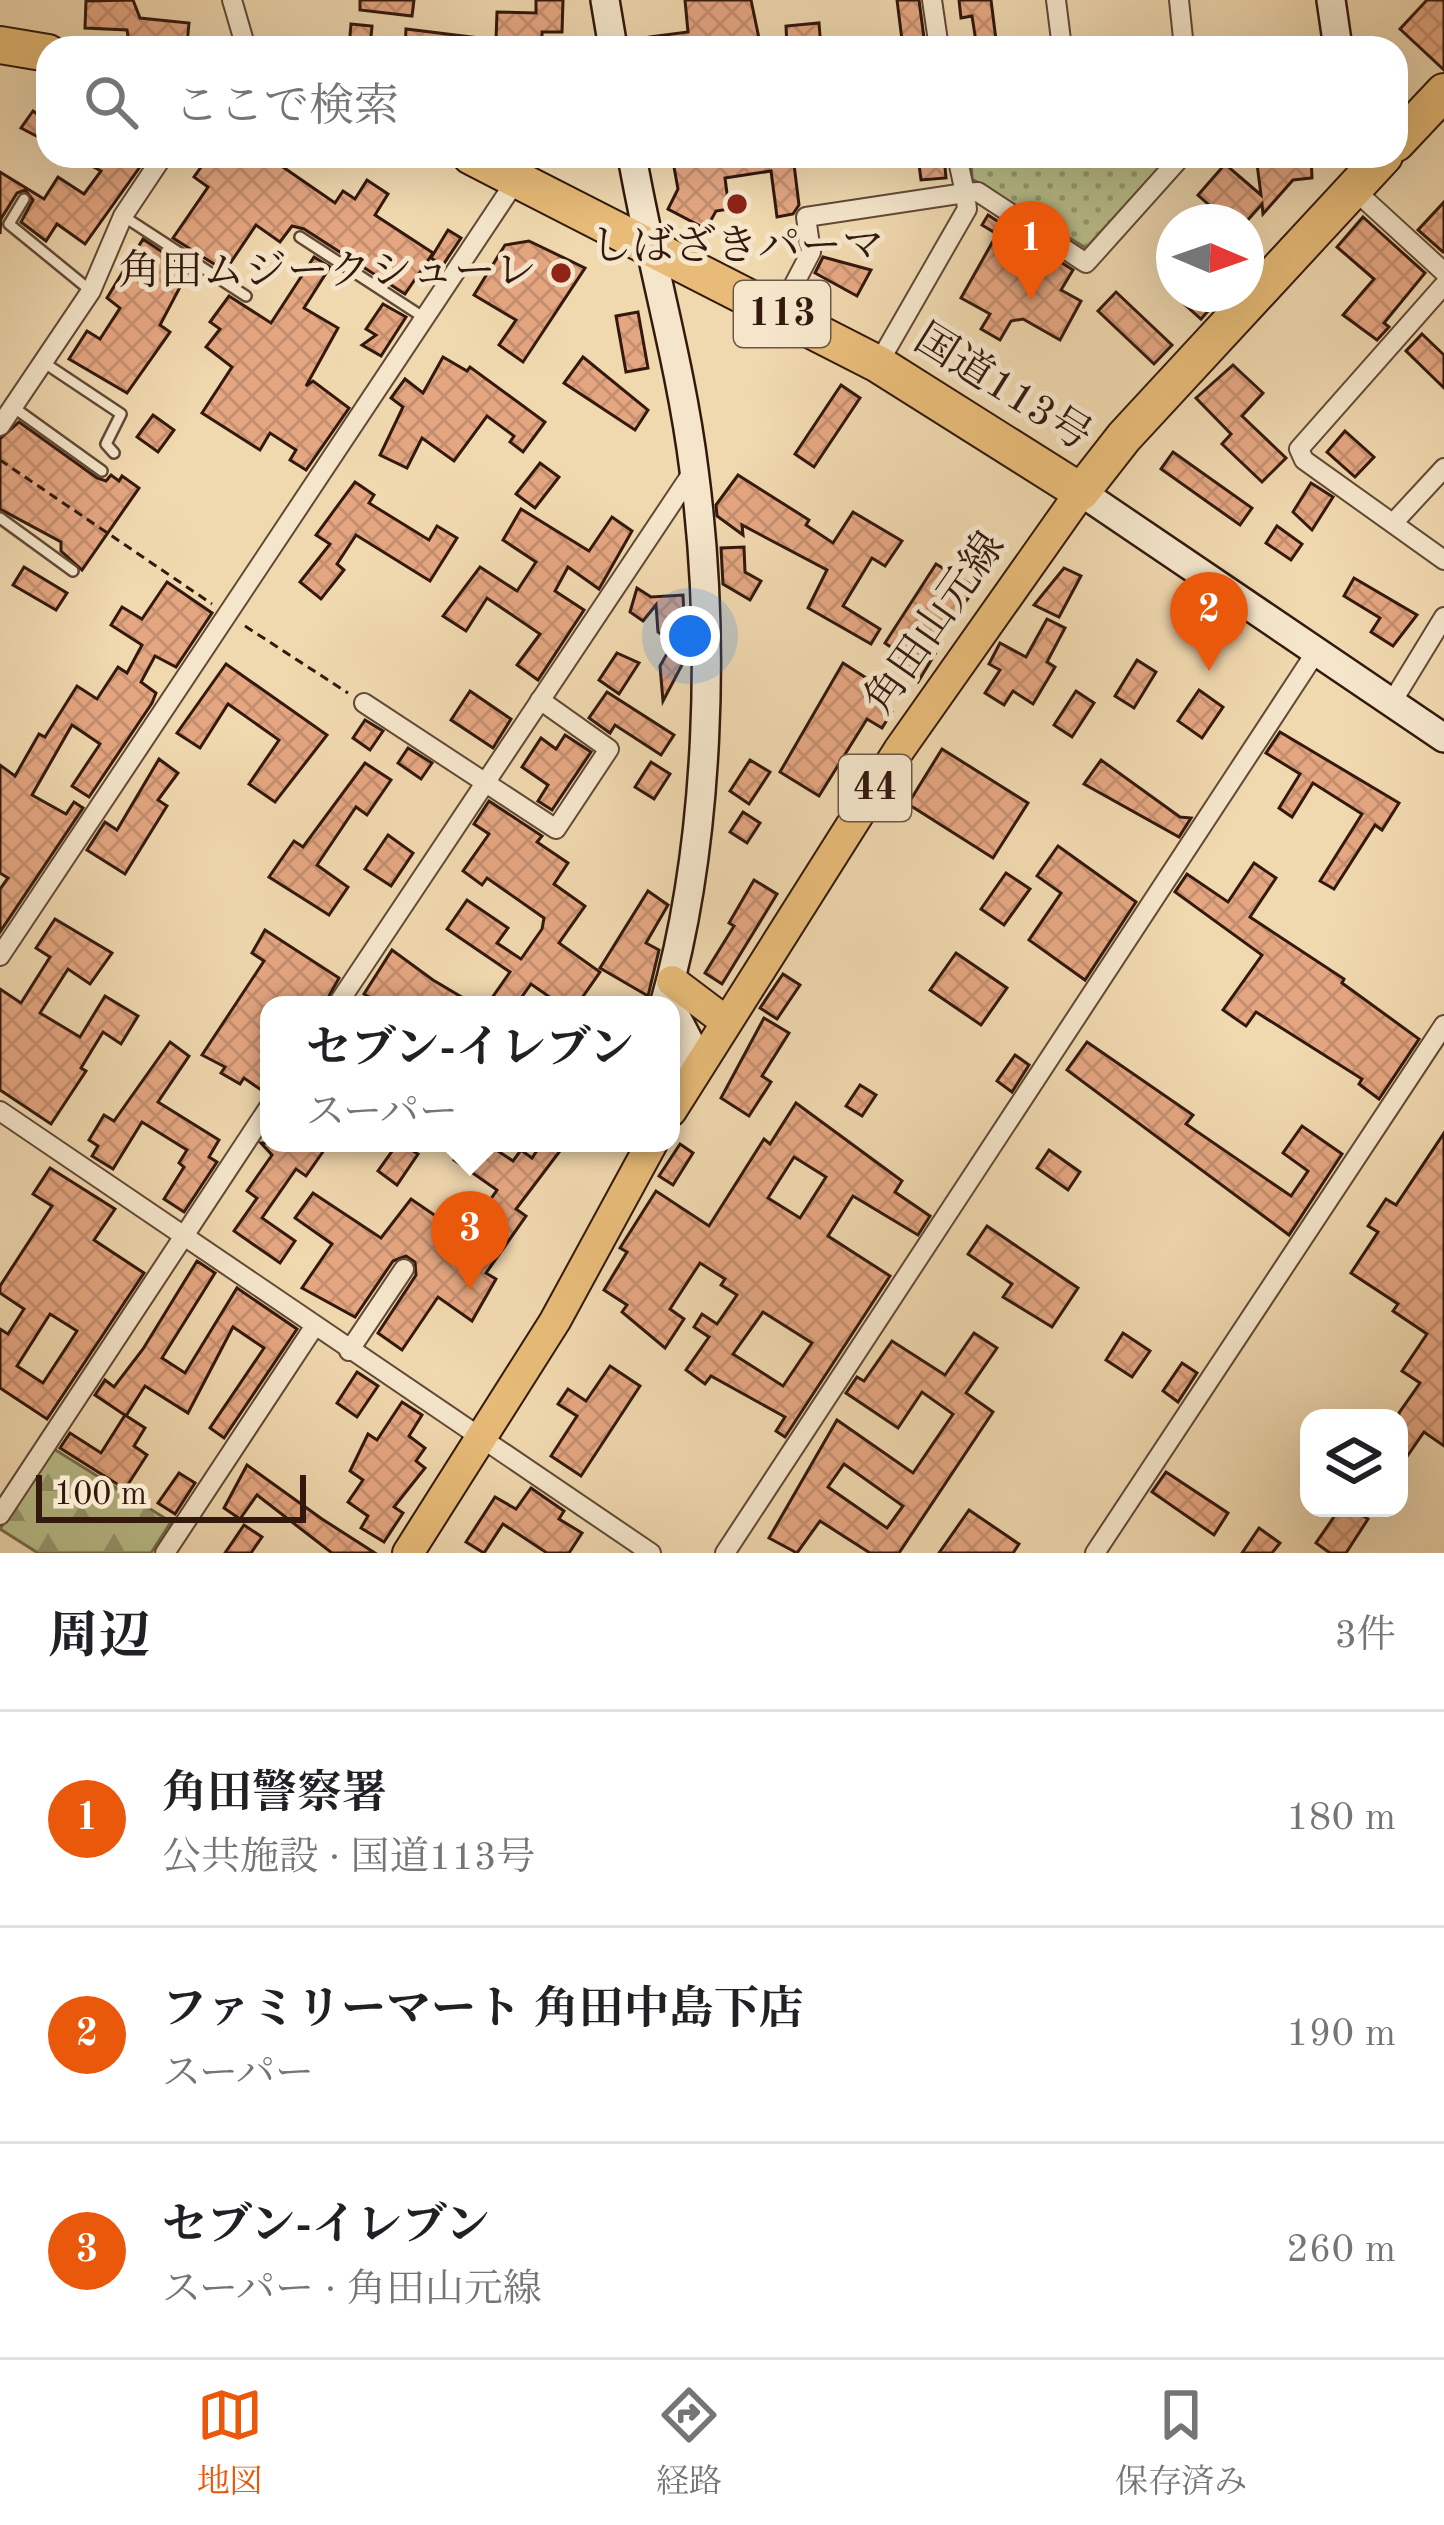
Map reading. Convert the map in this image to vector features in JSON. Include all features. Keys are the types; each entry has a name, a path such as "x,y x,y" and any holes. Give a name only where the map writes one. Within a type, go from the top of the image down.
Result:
{"highway":[{"path":"0,45 36,51"},
{"path":"1408,130 1444,92"},
{"name":"国道113号","path":"495,168 878,364 1081,492 1356,170"}],"main road":[{"name":"角田山元線","path":"680,1095 939,692 1081,492"},
{"path":"680,1004 725,1022"},
{"path":"408,1553 555,1322 647,1152"}],"street":[{"path":"232,0 242,36"},
{"path":"604,0 611,36"},
{"path":"932,0 937,36"},
{"path":"1056,0 1060,36"},
{"path":"1179,0 1183,36"},
{"path":"1331,0 1336,36"},
{"path":"0,426 92,291 123,216 155,168"},
{"path":"634,168 694,470 703,635 701,792 669,996"},
{"path":"878,364 967,209 960,168"},
{"path":"778,313 812,252 806,217 979,192 1086,263 1172,168"},
{"path":"1356,170 1361,196 1444,272"},
{"path":"0,956 517,179"},
{"path":"1444,285 1299,448 1304,460 1444,560"},
{"path":"1395,521 1444,468"},
{"path":"343,996 694,470"},
{"path":"1081,492 1444,738"},
{"path":"1392,702 1444,617"},
{"path":"725,1553 1316,652"},
{"path":"364,704 556,829 609,748 540,700"},
{"path":"680,1022 691,1045 680,1087"},
{"path":"1095,1553 1444,1025"},
{"path":"0,1112 652,1553"},
{"path":"0,1515 260,1121"},
{"path":"349,1351 404,1269"},
{"path":"165,1553 314,1327"}],"lane":[{"path":"24,199 9,224 92,291"},
{"path":"123,216 246,296"},
{"path":"300,237 423,317"},
{"path":"43,362 135,424"},
{"path":"13,407 103,471"},
{"path":"114,453 106,444 121,414"},
{"path":"0,518 73,571"}],"path":[{"path":"0,460 364,704"}],"green space":[{"path":"972,168 1159,168 1086,248 972,179"},
{"path":"54,1449 171,1522 151,1553 38,1553 0,1529"}],"building":[{"path":"133,0 140,18 189,23 188,36 128,36 127,30 85,28 86,1"},
{"path":"360,0 414,0 412,16 360,10"},
{"path":"536,0 563,0 562,32 496,36 497,12 536,13"},
{"path":"685,0 751,0 758,36 657,36 688,32"},
{"path":"897,0 919,0 924,36 902,36"},
{"path":"959,0 991,0 996,36 975,36 972,16 961,18"},
{"path":"1427,0 1444,0 1444,70 1408,36 1400,29"},
{"path":"819,23 820,36 786,36 786,26"},
{"path":"351,24 372,26 371,36 350,36"},
{"path":"406,29 463,36 406,36"},
{"path":"33,111 36,113 36,136 21,128"},
{"path":"95,168 139,168 85,244 57,224 46,241 21,222 33,200 25,190 17,193 1,219 0,234 0,172 44,199 58,177 84,194 101,171"},
{"path":"200,168 284,168 335,203 343,191 355,199 367,180 388,194 375,215 433,253 405,294 304,229 292,226 280,242 256,225 225,271 173,238 208,187 194,177"},
{"path":"674,168 794,168 799,205 793,214 777,217 771,171 725,178 729,209 716,211 706,229 668,209 678,189"},
{"path":"920,168 945,168 946,178 921,180"},
{"path":"1222,168 1230,168 1261,195 1258,168 1312,168 1312,178 1293,180 1264,213 1264,204 1208,204 1198,195"},
{"path":"1444,202 1444,251 1443,252 1418,230"},
{"path":"988,215 1073,270 1061,290 1081,301 1060,340 1023,319 1011,321 1000,340 981,329 990,314 961,298 997,234 982,225"},
{"path":"1363,217 1425,273 1384,323 1389,327 1377,340 1343,315 1374,279 1337,247"},
{"path":"448,230 461,238 443,265 431,258"},
{"path":"143,239 189,270 160,325 170,332 127,393 69,359 87,331 100,339 120,308 107,298"},
{"path":"529,241 585,268 523,362 499,345 516,320 474,295 505,245"},
{"path":"314,257 330,267 304,308 338,328 306,386 313,381 349,408 306,470 290,460 296,450 270,433 260,450 202,413 232,367 206,347 220,329 210,322 229,296 271,323"},
{"path":"823,257 871,270 857,296 815,273"},
{"path":"1116,292 1172,345 1154,364 1098,311"},
{"path":"383,304 406,317 381,356 362,345 376,335 366,329"},
{"path":"638,312 648,368 626,372 616,316"},
{"path":"1422,334 1444,355 1444,388 1406,351"},
{"path":"443,357 467,371 470,367 545,422 523,452 510,442 514,436 487,416 454,461 422,438 407,468 380,455 403,407 391,398 405,379 423,393"},
{"path":"583,357 648,410 635,430 564,383"},
{"path":"1233,365 1263,393 1242,416 1286,458 1262,482 1222,444 1231,434 1196,398"},
{"path":"841,385 860,398 814,467 795,454"},
{"path":"153,415 174,430 158,452 137,437"},
{"path":"19,422 97,478 106,481 111,475 119,481 122,476 139,488 82,570 61,551 61,542 0,509 0,439"},
{"path":"1345,431 1374,457 1355,477 1327,452"},
{"path":"1173,452 1252,508 1240,525 1161,469"},
{"path":"540,463 559,477 535,508 516,494"},
{"path":"738,475 809,520 806,525 833,543 853,512 902,541 885,566 872,558 843,606 880,629 871,644 808,608 827,570 742,525 743,535 717,516 716,505"},
{"path":"355,482 374,495 369,503 429,540 437,526 457,538 430,581 356,535 337,564 344,570 321,599 300,582 330,544 316,535"},
{"path":"1311,483 1333,497 1312,530 1293,512"},
{"path":"521,509 589,551 612,517 632,531 599,589 568,567 555,591 584,610 538,680 517,665 540,634 487,598 466,631 443,616 480,567 517,591 536,562 503,540"},
{"path":"1277,526 1302,544 1291,560 1266,543"},
{"path":"744,547 745,572 761,581 750,600 723,584 721,548"},
{"path":"936,564 976,588 928,651 935,654 918,682 894,668 902,655 885,643"},
{"path":"24,567 67,593 56,610 13,585"},
{"path":"1064,568 1081,576 1059,617 1034,605"},
{"path":"1354,578 1417,615 1393,646 1371,632 1380,618 1344,596"},
{"path":"167,582 212,613 176,667 155,656 141,682 156,693 152,703 89,797 72,786 100,744 72,725 32,795 66,814 74,802 83,808 0,932 0,889 8,878 0,873 0,765 15,776 39,734 45,737 77,686 97,699 118,667 127,673 142,645 111,625 122,607 142,619"},
{"path":"637,588 651,597 683,595 685,636 666,638 658,632 656,605 643,621 630,612"},
{"path":"1047,619 1065,628 1047,662 1055,667 1033,704 1013,691 1004,705 985,693 1000,670 989,664 1000,643 1026,657"},
{"path":"668,652 684,661 663,701 660,666"},
{"path":"617,653 639,663 619,694 599,680"},
{"path":"1137,660 1156,672 1134,708 1115,696"},
{"path":"843,663 874,683 865,696 892,712 882,728 867,719 819,796 780,772"},
{"path":"226,664 327,735 275,802 249,784 279,740 228,704 200,748 177,733"},
{"path":"1199,690 1223,707 1202,738 1178,721"},
{"path":"470,691 511,719 493,748 451,720"},
{"path":"1076,691 1094,703 1072,737 1054,725"},
{"path":"607,692 674,735 661,755 615,725 610,733 589,718"},
{"path":"365,720 383,731 370,750 353,738"},
{"path":"1280,732 1399,803 1382,830 1375,825 1334,889 1320,881 1362,814 1313,783 1292,817 1279,808 1300,774 1266,753"},
{"path":"565,735 591,752 552,810 538,801 548,785 522,767 541,738 556,749"},
{"path":"408,748 432,763 421,779 398,763"},
{"path":"942,749 1028,803 993,858 908,804"},
{"path":"159,759 178,773 158,800 167,806 125,874 87,850 105,822 117,830"},
{"path":"750,760 770,772 749,804 730,791"},
{"path":"1101,760 1180,817 1191,818 1179,837 1084,784"},
{"path":"651,762 670,774 654,799 635,787"},
{"path":"365,763 391,780 367,815 356,807 317,865 348,887 329,915 269,877 294,841 303,847"},
{"path":"489,801 542,836 537,842 568,863 554,884 585,906 559,943 600,972 583,996 548,996 531,984 522,996 493,996 510,972 447,929 467,900 508,928 497,943 521,959 542,929 544,918 487,878 482,885 463,871 489,834 474,824"},
{"path":"743,812 760,823 747,843 730,832"},
{"path":"388,835 413,853 391,886 365,869"},
{"path":"1058,846 1136,902 1085,980 1029,940 1061,893 1037,876"},
{"path":"1254,863 1276,878 1250,917 1344,979 1342,983 1419,1039 1379,1099 1359,1084 1362,1079 1256,1012 1246,1026 1223,1010 1262,955 1175,892 1187,874 1228,902"},
{"path":"1006,873 1030,889 1004,925 981,909"},
{"path":"754,880 777,894 722,984 705,973 734,926 729,923"},
{"path":"648,891 668,905 646,943 659,950 648,996 600,968"},
{"path":"55,919 112,953 90,984 68,969 40,1013 80,1037 105,996 138,1016 121,1044 103,1032 81,1068 86,1071 51,1124 0,1090 0,989 21,1003 50,957 36,948"},
{"path":"265,930 339,978 329,996 260,996 260,1089 244,1078 240,1084 221,1073 225,1067 202,1055 264,961 252,953"},
{"path":"392,950 460,996 368,996 364,994"},
{"path":"956,953 1007,988 981,1025 930,990"},
{"path":"783,974 800,985 777,1019 760,1008"},
{"path":"764,1018 789,1033 762,1076 771,1082 749,1116 721,1098"},
{"path":"170,1042 189,1056 158,1102 219,1140 209,1157 217,1162 184,1212 164,1199 184,1167 179,1163 187,1150 142,1122 113,1169 92,1156 98,1146 89,1140 104,1115 114,1121"},
{"path":"1087,1042 1193,1115 1186,1124 1291,1196 1308,1171 1283,1153 1302,1126 1342,1154 1289,1235 1067,1070"},
{"path":"1015,1055 1029,1065 1012,1092 997,1081"},
{"path":"860,1085 876,1095 862,1116 846,1106"},
{"path":"796,1103 902,1181 895,1192 930,1216 918,1235 853,1196 828,1236 890,1276 785,1437 776,1431 785,1417 711,1376 705,1384 686,1370 709,1337 694,1327 702,1314 717,1324 737,1295 721,1285 725,1279 700,1263 670,1309 684,1319 665,1348 622,1312 627,1305 604,1290 627,1252 620,1248 656,1191 709,1226 764,1139 770,1144","holes":["794,1157 826,1177 800,1218 768,1198","763,1312 812,1343 783,1386 733,1354"]},
{"path":"1444,1133 1444,1446 1424,1432 1408,1455 1408,1409 1402,1409 1420,1383 1402,1371 1427,1334 1393,1311 1398,1304 1351,1273 1378,1232 1368,1226 1386,1199 1396,1205"},
{"path":"680,1144 693,1153 673,1185 659,1176 675,1152 680,1152"},
{"path":"1049,1150 1080,1172 1068,1190 1037,1168"},
{"path":"269,1152 323,1152 306,1176 296,1169 262,1218 295,1241 280,1263 234,1231 257,1198 247,1191 272,1155"},
{"path":"392,1152 418,1154 397,1185 378,1171"},
{"path":"460,1152 500,1152 513,1161 520,1152 532,1158 536,1152 559,1152 516,1209 526,1216 486,1273 496,1279 472,1321 438,1297 402,1350 378,1333 416,1275 415,1262 406,1256 393,1261 355,1317 302,1288 332,1244 295,1218 313,1193 381,1238 411,1199 465,1236 497,1190 454,1160"},
{"path":"50,1168 115,1209 94,1240 144,1273 47,1419 0,1388 0,1329 8,1334 24,1309 0,1293 0,1286 52,1206 33,1194","holes":["50,1314 77,1331 43,1383 17,1366"]},
{"path":"987,1226 1078,1288 1052,1327 1003,1297 1012,1284 968,1254"},
{"path":"197,1261 215,1273 162,1358 185,1373 237,1288 297,1329 224,1438 210,1428 264,1348 233,1327 188,1413 145,1386 126,1416 95,1395 105,1380 114,1387 143,1349"},
{"path":"974,1333 997,1348 966,1393 993,1412 899,1553 870,1553 820,1521 797,1553 769,1538 837,1420 913,1473 953,1414 922,1392 898,1428 846,1393 857,1377 864,1381 892,1341 945,1375","holes":["844,1464 903,1506 887,1528 828,1487"]},
{"path":"1123,1333 1150,1351 1132,1377 1106,1360"},
{"path":"1182,1363 1197,1373 1178,1402 1163,1391"},
{"path":"610,1366 640,1386 581,1476 551,1456 577,1416 558,1404 568,1389 586,1401"},
{"path":"357,1372 378,1386 357,1417 337,1403"},
{"path":"402,1402 422,1415 409,1436 425,1448 416,1461 425,1468 394,1507 403,1513 384,1542 361,1528 368,1516 348,1502 363,1480 350,1471 368,1434 377,1440"},
{"path":"125,1415 145,1428 134,1446 147,1455 125,1489 60,1448 70,1433 101,1453"},
{"path":"247,1465 375,1553 332,1553 257,1495 240,1519 224,1508"},
{"path":"1166,1472 1228,1513 1214,1535 1152,1492"},
{"path":"179,1473 195,1483 175,1514 158,1503"},
{"path":"531,1488 564,1511 559,1519 582,1533 569,1553 547,1553 503,1524 484,1553 466,1542 495,1497 516,1509"},
{"path":"969,1510 1019,1544 1013,1553 939,1553"},
{"path":"1334,1517 1368,1519 1346,1553 1330,1553 1316,1543"},
{"path":"244,1525 262,1537 251,1553 225,1553"},
{"path":"1259,1528 1280,1543 1272,1553 1242,1553"}],"place":[{"name":"しばざきパーマ","path":"737,204"},
{"name":"角田ムジークシューレ","path":"561,273"},
{"name":"角田警察署","path":"1031,300"},
{"name":"ファミリーマート 角田中島下店","path":"1209,671"},
{"name":"セブン-イレブン","path":"470,1290"}]}
